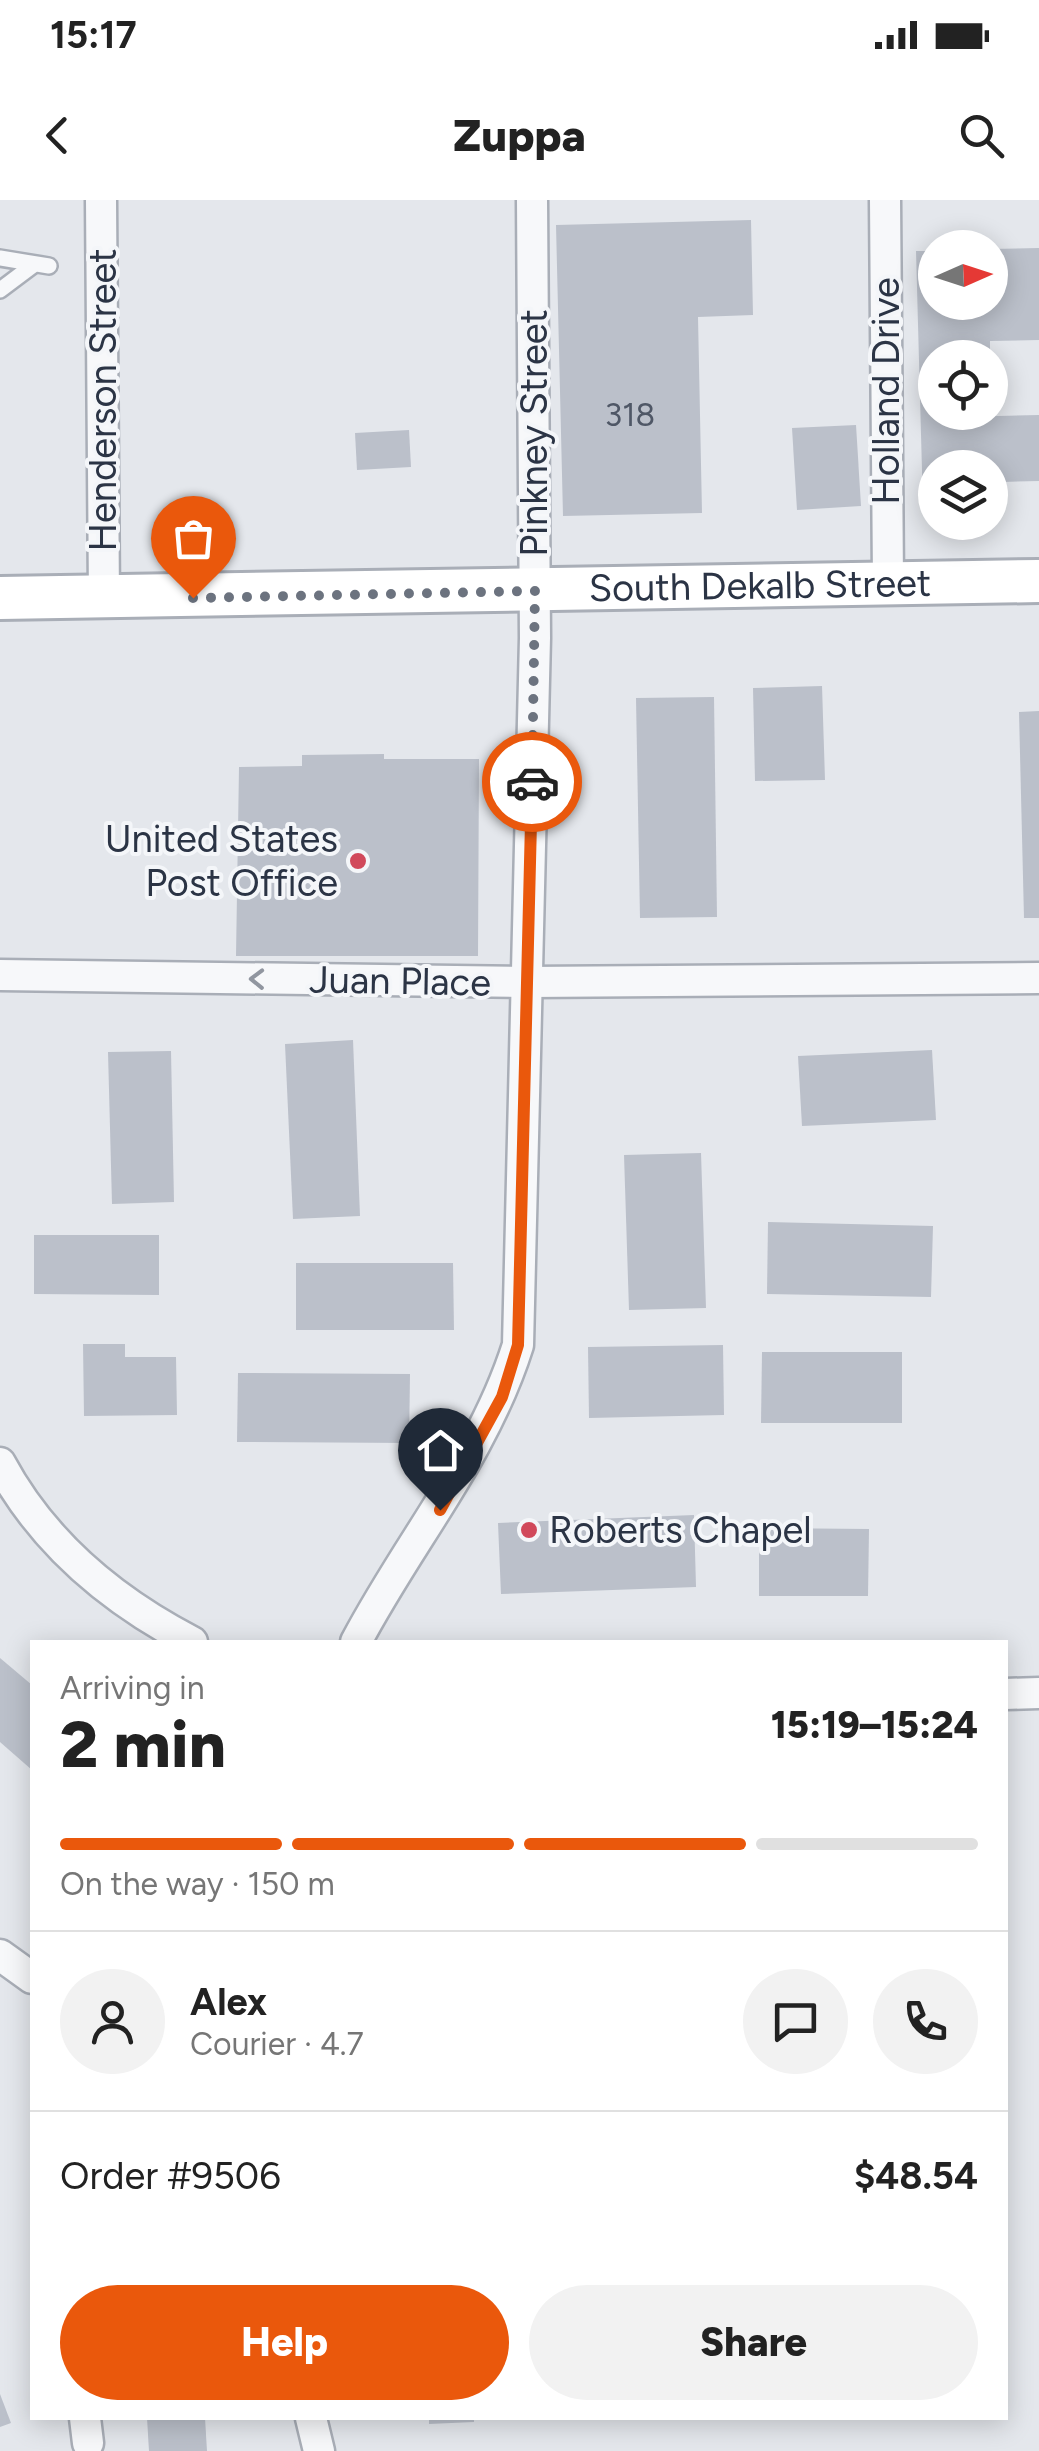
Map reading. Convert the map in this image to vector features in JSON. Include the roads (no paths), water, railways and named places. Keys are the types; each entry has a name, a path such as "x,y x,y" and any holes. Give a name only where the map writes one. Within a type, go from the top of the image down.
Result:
{"main road":[{"name":"South Dekalb Street","path":"0,598 104,600 1039,581"}],"street":[{"name":"Henderson Street","path":"101,200 104,600"},
{"name":"Pinkney Street","path":"357,1640 471,1458 502,1397 518,1345 535,591 532,200"},
{"name":"Holland Drive","path":"885,200 888,582"},
{"name":"Juan Place","path":"0,975 529,982 1039,978"},
{"path":"0,1463 34,1515 82,1568 136,1613 188,1640"},
{"path":"1008,1694 1039,1693"},
{"path":"0,1955 30,1977"},
{"path":"311,2420 318,2451"}],"lane":[{"path":"0,258 41,266 0,290"}],"place":[{"name":"United States Post Office","path":"358,861"},
{"name":"Roberts Chapel","path":"529,1530"}]}
